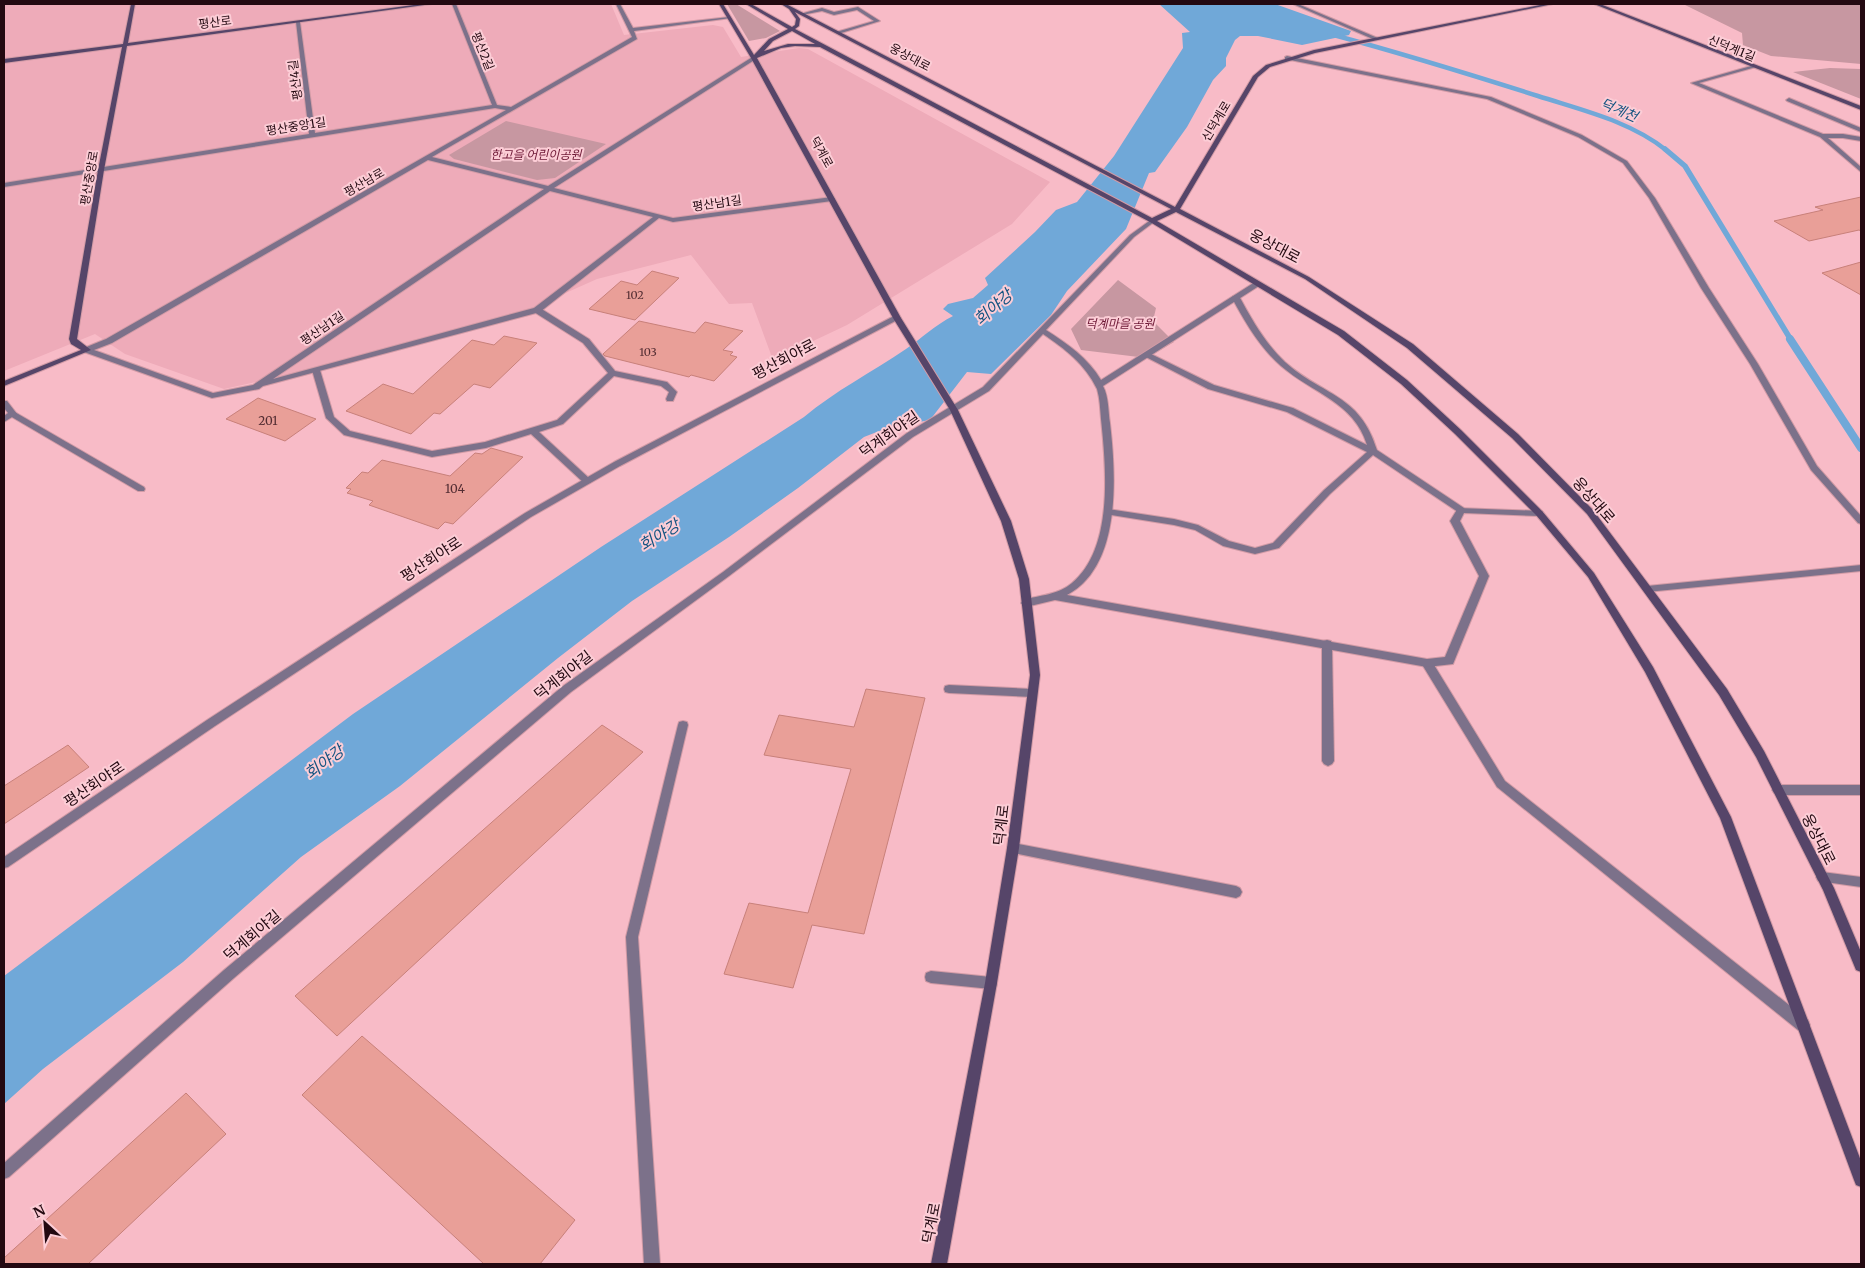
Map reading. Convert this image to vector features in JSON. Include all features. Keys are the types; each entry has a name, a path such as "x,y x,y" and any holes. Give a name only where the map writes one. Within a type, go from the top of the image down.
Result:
{"street":[{"name":"평산중앙로","path":"87,350 74,342 73,339 101,170 133,4"},
{"name":"평산로","path":"4,61 430,4"},
{"name":"평산2길","path":"454,4 495,106"},
{"path":"618,4 631,30 729,18"},
{"name":"덕계로","path":"721,4 754,58 899,322 951,405 1006,522 1024,579 1035,675 1013,848 991,984 939,1264"},
{"path":"748,4 822,46 1152,221 1341,334 1404,382 1458,432 1539,513 1591,575 1640,654 1725,817 1861,1180"},
{"name":"웅상대로","path":"783,4 1307,278 1410,346 1515,436 1590,512 1723,692 1760,754 1822,877 1861,966"},
{"path":"1294,4 1377,39 1551,4"},
{"name":"신덕계1길","path":"1596,4 1861,108"},
{"path":"754,58 771,40 793,30 799,22 790,8"},
{"path":"802,14 822,9 834,14 858,8 878,20 838,33"},
{"name":"평산4길","path":"298,22 312,135"},
{"name":"평산남로","path":"4,384 109,340 635,38 631,30"},
{"name":"신덕계로","path":"1177,209 1256,76 1268,66 1287,58 1377,39"},
{"path":"754,58 765,51 789,45 822,46"},
{"name":"평산남1길","path":"87,350 212,396 256,387 548,189 754,58"},
{"path":"1287,58 1489,98 1580,136 1625,162 1652,198 1705,288 1754,364 1814,468 1861,521"},
{"path":"1753,67 1694,82 1822,136 1861,170"},
{"path":"1789,100 1861,130"},
{"name":"평산중앙1길","path":"4,185 495,106 511,109"},
{"path":"1843,136 1851,126"},
{"path":"1822,136 1843,136 1861,139"},
{"name":"평산남1길","path":"428,158 673,220 832,199"},
{"path":"1152,221 1177,209"},
{"path":"256,387 537,310 657,217"},
{"name":"덕계회야길","path":"4,1172 228,974 566,689 726,574 951,405 986,389 1132,236 1152,221"},
{"path":"1099,385 1258,284"},
{"path":"1236,298 1248,321 1266,346 1284,364 1334,396 1354,413 1369,434 1372,451"},
{"path":"537,310 586,341 612,373 664,384 673,392 670,399"},
{"name":"평산회야로","path":"4,863 426,580 528,515 587,481 899,322"},
{"path":"1043,331 1076,353 1092,372 1101,390 1109,444 1108,512 1096,560 1080,580 1058,597"},
{"path":"1146,355 1211,387 1290,410 1372,451 1461,510 1539,513"},
{"path":"316,370 330,418 346,433 432,454 486,445 560,422 612,373"},
{"path":"4,403 13,414 142,489"},
{"path":"4,419 13,414"},
{"path":"534,431 587,481"},
{"path":"1108,512 1198,528 1226,544 1255,551 1276,546 1327,492 1372,451"},
{"path":"1026,604 1058,597 1428,663 1449,661 1484,576 1455,521 1461,510"},
{"path":"1647,589 1861,568"},
{"path":"1327,644 1328,761"},
{"path":"1428,663 1501,784 1803,1025"},
{"path":"949,689 1032,693"},
{"path":"652,1264 632,936 683,725"},
{"path":"1778,790 1861,790"},
{"path":"1013,848 1236,892"},
{"path":"1822,877 1861,882"},
{"path":"931,977 991,984"}],"shaded area":[{"path":"4,4 611,4 624,35 713,25 723,27 741,57 799,48 808,49 1050,182 1012,224 847,325 773,360 752,303 729,304 691,255 597,279 532,308 275,378 224,389 125,354 95,334 4,371"}],"green space":[{"path":"727,4 736,4 780,31 766,38 749,41"},
{"path":"1683,4 1861,4 1861,64 1771,56 1743,45 1742,33"},
{"path":"1830,68 1861,69 1861,99 1793,72"},
{"name":"한고을 어린이공원","path":"506,121 606,144 555,178 537,180 454,159 449,155"},
{"name":"덕계마을 공원","path":"1118,280 1156,308 1153,321 1174,342 1147,358 1081,350 1071,329"}],"water":[{"name":"회야강","path":"1159,4 1275,4 1351,31 1349,35 1302,45 1258,36 1240,36 1235,40 1226,58 1226,66 1213,80 1187,127 1155,172 1149,173 1126,229 1067,291 1051,315 991,374 967,372 930,420 887,428 864,437 798,488 729,537 632,601 558,658 400,786 301,857 183,962 43,1069 4,1104 4,976 353,714 601,547 804,417 828,399 906,349 934,327 953,316 943,309 948,304 973,298 988,285 985,278 1056,210 1077,202 1114,156 1183,48 1182,33 1190,32"}],"building":[{"path":"1861,197 1861,231 1809,241 1774,221 1823,210 1815,207"},
{"path":"1861,262 1861,295 1822,273"},
{"path":"652,271 679,278 635,320 589,309 621,281 637,285"},
{"path":"639,321 695,333 705,322 743,331 723,350 733,352 730,355 737,357 714,381 691,375 689,377 603,354"},
{"path":"504,336 537,343 490,388 474,384 440,414 434,413 411,434 346,411 383,384 413,394 472,340 494,345"},
{"path":"258,398 316,419 285,441 226,419"},
{"path":"491,448 523,457 453,524 445,522 438,529 369,505 373,501 347,493 351,489 346,488 362,472 368,473 382,460 450,476 475,453 482,454"},
{"path":"866,689 925,698 864,934 812,925 793,988 724,974 749,903 808,913 851,769 764,755 779,715 854,727"},
{"path":"602,725 643,752 337,1036 295,996"},
{"path":"68,745 89,767 4,824 4,786"},
{"path":"362,1036 575,1220 540,1264 484,1264 302,1095"},
{"path":"186,1093 226,1134 88,1264 4,1264 4,1258"}],"waterway":[{"name":"덕계천","path":"1330,34 1605,117 1637,131 1666,150"},
{"name":"덕계천","path":"1665,149 1685,166 1791,340"},
{"name":"덕계천","path":"1790,339 1861,448"}]}
